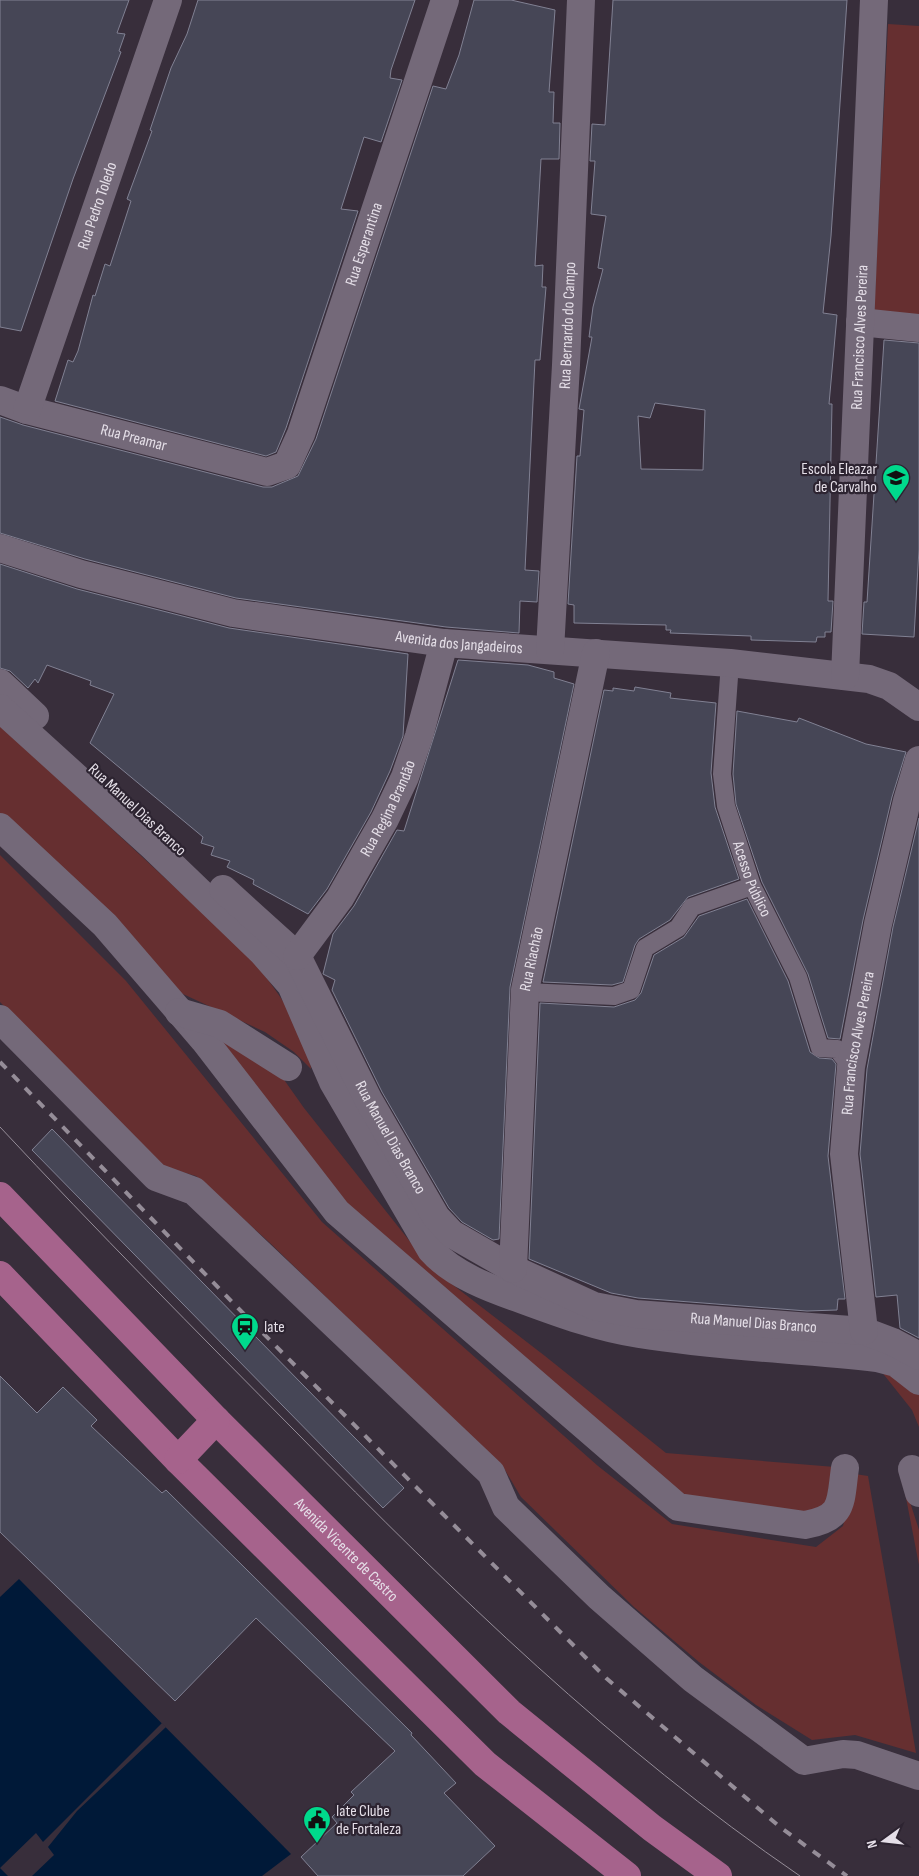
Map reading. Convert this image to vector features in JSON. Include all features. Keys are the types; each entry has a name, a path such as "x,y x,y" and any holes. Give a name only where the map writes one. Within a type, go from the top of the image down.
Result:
{"main road":[{"name":"Avenida Vicente de Castro","path":"0,1196 216,1420 508,1712 652,1828 718,1876"},
{"path":"0,1275 178,1460 485,1764 627,1876"},
{"path":"178,1460 216,1420"}],"street":[{"name":"Rua Pedro Toledo","path":"26,410 168,0"},
{"name":"Rua Esperantina","path":"267,472 287,465 295,450 446,0"},
{"name":"Rua Bernardo do Campo","path":"550,650 566,355 581,0"},
{"name":"Rua Francisco Alves Pereira","path":"845,676 874,0"},
{"path":"860,322 919,328"},
{"name":"Rua Preamar","path":"0,400 26,410 267,472"},
{"name":"Avenida dos Jangadeiros","path":"0,548 81,574 233,612 444,643 730,663 869,679 889,686 919,707"},
{"name":"Rua Regina Brandão","path":"297,956 340,898 385,819 404,777 419,736 444,643"},
{"name":"Rua Riachão","path":"513,1269 525,992 596,653"},
{"name":"Rua Manuel Dias Branco","path":"0,683 297,956 368,1099 436,1217 452,1234 513,1269 594,1306 636,1314 864,1331 893,1342 919,1356"},
{"path":"0,708 160,853 263,953 291,985 333,1082 431,1250 442,1262 504,1294 597,1325 638,1334 731,1346 877,1358 896,1363 919,1380"},
{"name":"Rua Francisco Alves Pereira","path":"864,1331 844,1154 851,1067 878,924 906,801 919,760"},
{"path":"0,827 105,925 204,1040 337,1212 678,1507 805,1525 820,1522 831,1518 840,1504 845,1468"},
{"path":"178,1012 220,1024 288,1067"},
{"path":"0,1018 156,1177 194,1191 484,1466 491,1473 506,1507 599,1597 693,1679 804,1761 843,1754 857,1755 919,1776"}],"lane":[{"name":"Acesso Público","path":"730,663 722,774 726,806 752,886 798,978 820,1048 837,1048 851,1067"},
{"path":"525,992 614,996 631,990 645,948 678,928 692,907 752,886"}],"shaded area":[{"path":"888,24 919,26 919,316 874,313"},
{"path":"0,725 250,957 279,995 298,1025 305,1041 311,1069 294,1052 265,1032 170,988 0,814"},
{"path":"0,855 126,981 322,1222 598,1466 672,1524 816,1547 843,1526 855,1474 868,1476 916,1753 855,1735 812,1740 756,1705 699,1662 634,1607 521,1497 505,1470 270,1243 196,1176 158,1165 0,1002"},
{"path":"210,1034 280,1074 304,1108 431,1268 666,1453 835,1467 833,1499 823,1509 800,1514 684,1497 345,1209"},
{"path":"877,1366 919,1392 919,1427 912,1410"},
{"path":"902,1477 919,1530 919,1565"}],"water":[{"path":"19,1579 291,1854 262,1876 0,1876 0,1597"}],"pier":[{"path":"162,1723 166,1727 77,1811 48,1847 54,1855 32,1876 8,1876 0,1868 36,1833 43,1842"}],"building":[{"path":"0,0 129,0 117,33 125,34 119,51 121,52 73,179 21,331 0,327"},
{"path":"198,0 415,0 391,70 390,78 402,80 381,142 364,137 341,209 358,211 286,428 276,452 266,456 55,401 68,360 73,362 78,351 93,295 95,296 105,264 110,266 131,201 127,199 152,131 150,130 171,68 187,34"},
{"path":"474,0 511,0 555,10 549,92 554,92 553,123 560,123 559,159 541,159 535,266 543,265 542,287 546,287 540,360 535,360 525,570 539,571 537,602 520,601 519,633 446,627 236,598 85,559 0,533 0,417 23,425 263,487 272,487 298,476 316,439 433,86 446,89 459,55"},
{"path":"613,0 847,0 831,236 823,313 837,315 829,404 832,404 828,601 833,601 831,632 825,632 825,637 817,637 816,642 751,640 751,636 670,633 671,630 666,630 666,625 574,623 574,605 568,604 577,456 580,456 584,410 579,409 592,337 589,337 593,307 603,269 598,268 606,216 591,214 595,161 590,161 592,124 605,125","holes":["655,403 705,410 703,470 641,469 638,416 650,418"]},
{"name":"Escola Eleazar de Carvalho","path":"884,340 919,343 919,549 914,637 862,634 864,602 867,602"},
{"path":"0,564 77,589 229,628 408,654 403,736 390,771 371,812 327,889 308,914 253,884 254,880 227,867 230,861 211,855 214,847 201,843 203,837 90,743 114,694 90,685 91,681 47,665 38,683 35,679 28,688 10,671 0,668"},
{"path":"458,660 528,665 554,672 554,678 574,684 510,987 499,1239 493,1240 462,1222 449,1208 382,1092 332,990 335,980 323,974 333,934 354,906 397,830 404,831"},
{"path":"635,687 671,693 670,698 716,703 711,773 715,807 739,879 688,897 670,920 639,939 635,945 623,982 612,985 543,982 604,690 613,691 613,688 634,691"},
{"path":"737,711 797,722 799,718 866,744 906,752 892,797 863,920 840,1039 828,1038 808,974 762,882 736,804 733,774"},
{"path":"919,818 919,1338 900,1328 897,1295 876,1297 860,1154 867,1069 893,927"},
{"path":"747,899 788,981 810,1052 819,1058 832,1059 836,1064 828,1156 845,1299 838,1299 837,1310 807,1311 638,1298 611,1293 529,1259 540,1003 614,1007 635,1000 641,993 654,955 684,937 699,916"},
{"name":"Iate","path":"52,1129 404,1488 383,1508 32,1150"},
{"path":"0,1376 37,1413 63,1387 97,1420 91,1426 162,1493 166,1490 412,1733 411,1735 456,1783 444,1793 495,1846 463,1876 318,1876 301,1857 337,1823 332,1817 354,1795 351,1792 395,1751 256,1618 175,1701 0,1532"}],"tram line":[{"path":"0,1127 110,1243 355,1492 476,1609 600,1722 731,1827 800,1876"}],"railway":[{"path":"0,1062 238,1308 606,1678 780,1827 847,1876"}],"place":[{"name":"Escola Eleazar de Carvalho","path":"896,502"},
{"name":"Iate","path":"245,1351"},
{"name":"Iate Clube de Fortaleza","path":"317,1844"}]}
